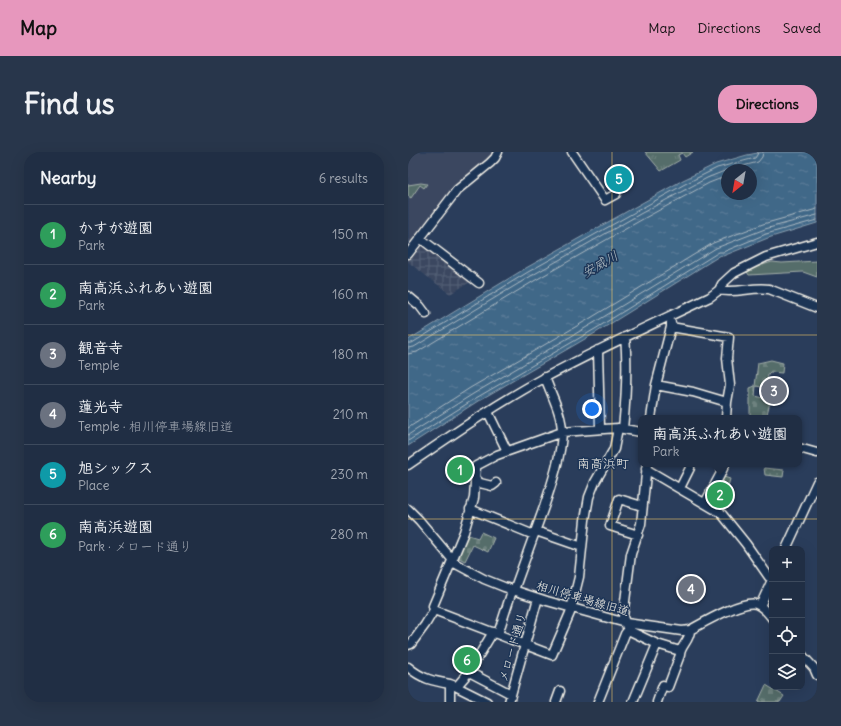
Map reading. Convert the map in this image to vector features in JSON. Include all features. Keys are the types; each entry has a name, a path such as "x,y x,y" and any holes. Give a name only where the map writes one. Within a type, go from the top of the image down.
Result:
{"street":[{"path":"408,254 457,190 490,163 498,152"},
{"path":"572,152 606,200 616,194"},
{"path":"420,238 479,283"},
{"path":"408,465 488,412 545,377 710,297 719,290 722,284 734,273 766,258 817,242"},
{"path":"719,290 727,292 762,288 770,289 817,308"},
{"path":"408,296 420,306 426,314"},
{"path":"651,415 656,385 671,327 671,315"},
{"path":"671,327 729,337 727,358 730,385 726,415"},
{"path":"434,610 552,655 571,608 580,577 582,547 589,497 595,482 614,449 620,428 626,387 627,354 625,337"},
{"path":"598,350 600,428"},
{"path":"450,702 453,685 469,672 496,633 511,594 514,590 551,488 562,432 558,408 550,394 545,377"},
{"path":"656,385 693,392 727,402"},
{"path":"488,412 507,451"},
{"path":"408,645 411,644 426,625 434,610 433,606 464,532 474,498 476,466 507,451 562,432 600,428 620,428 638,431"},
{"path":"802,449 817,452"},
{"path":"598,702 627,627 623,617 631,554 641,524 647,467"},
{"path":"648,467 721,513 746,544 769,577"},
{"path":"705,503 724,467"},
{"path":"680,488 690,468"},
{"path":"476,479 480,483 492,486 496,483"},
{"path":"788,546 813,499 817,482"},
{"path":"638,535 610,526 619,499 642,506"},
{"name":"相川停車場線旧道","path":"408,509 452,560 461,567 484,579 514,590 627,627 682,631 690,630 738,606 750,603 760,606"},
{"path":"470,510 535,533 582,547"},
{"path":"769,615 760,606 771,582"},
{"name":"メロード通り","path":"510,698 538,598"},
{"path":"627,627 657,644 680,651"},
{"path":"657,702 663,685 668,687 680,655 680,651 690,636 690,630"},
{"path":"633,702 657,644"},
{"path":"805,658 816,669"},
{"path":"408,667 420,677 431,681 453,685 487,702"},
{"path":"469,672 510,698"},
{"path":"556,702 560,690"}],"shaded area":[{"path":"408,152 494,152 454,188 409,247"},
{"path":"424,243 472,281 450,294 408,262 408,259 420,244"}],"green space":[{"path":"645,152 693,152 685,157 682,153 678,155 680,160 661,171"},
{"path":"421,183 427,184 424,188 420,185 411,198 408,196 408,185"},
{"path":"817,261 817,277 803,272 749,275 746,270 772,262 782,263"},
{"path":"771,360 783,363 782,373 770,372 768,374 767,388 756,386 755,396 764,398 766,401 770,402 767,415 750,415 750,388 755,386 758,363"},
{"path":"764,468 784,470 783,477 765,475"},
{"path":"724,477 730,479 722,508 713,503 713,499"},
{"path":"481,532 494,538 488,552 473,545 465,561 459,558 457,554 465,534 478,538"},
{"path":"766,685 769,687 769,690 774,690 784,696 780,702 758,702"}],"water":[{"name":"安威川","path":"763,152 817,152 817,223 768,238 723,256 721,255 597,332 478,401 408,446 408,340 526,268 683,180 716,164"}],"place":[{"name":"旭シックス","path":"619,179"},
{"name":"観音寺","path":"774,391"},
{"name":"かすが遊園","path":"460,470"},
{"name":"南高浜ふれあい遊園","path":"720,495"},
{"name":"蓮光寺","path":"691,589"},
{"name":"南高浜遊園","path":"467,660"}],"district":[{"name":"南高浜町","path":"603,463"}]}
